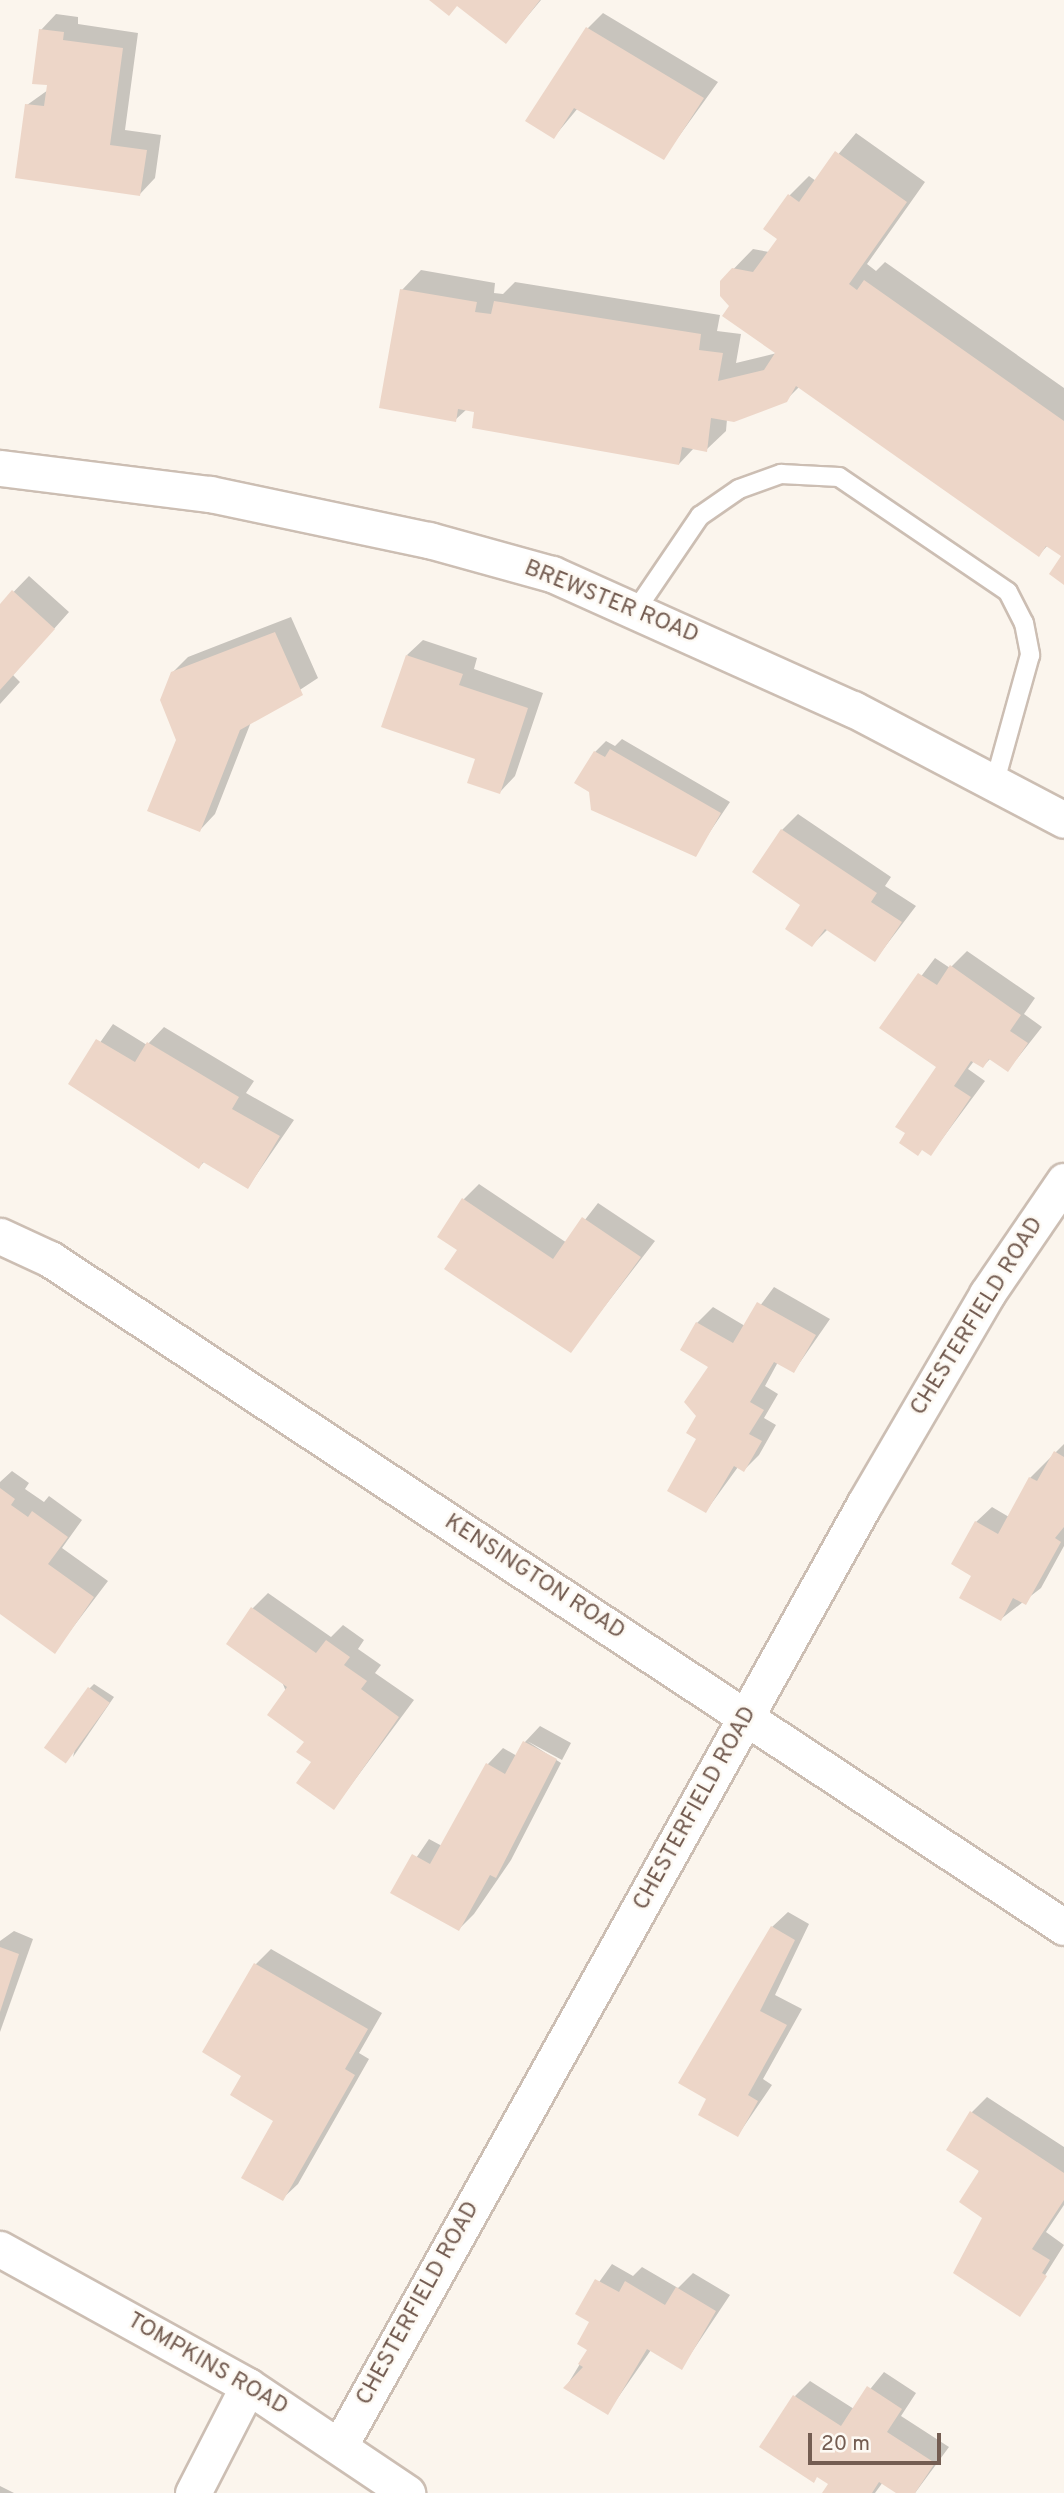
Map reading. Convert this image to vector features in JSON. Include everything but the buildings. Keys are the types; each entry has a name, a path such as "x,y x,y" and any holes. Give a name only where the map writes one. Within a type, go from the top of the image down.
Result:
{"street":[{"name":"BREWSTER ROAD","path":"0,468 210,494 429,540 552,574 636,610 995,781 1064,820"},
{"name":"CHESTERFIELD ROAD","path":"340,2445 987,1294 1064,1181"},
{"name":"KENSINGTON ROAD","path":"0,1236 50,1259 1064,1927"},
{"name":"TOMPKINS ROAD","path":"0,2249 248,2386 340,2445 407,2493"},
{"path":"193,2493 248,2386"}],"lane":[{"path":"636,610 700,516 739,489 781,474 839,477 1008,592 1024,622 1030,655 995,781"}]}
